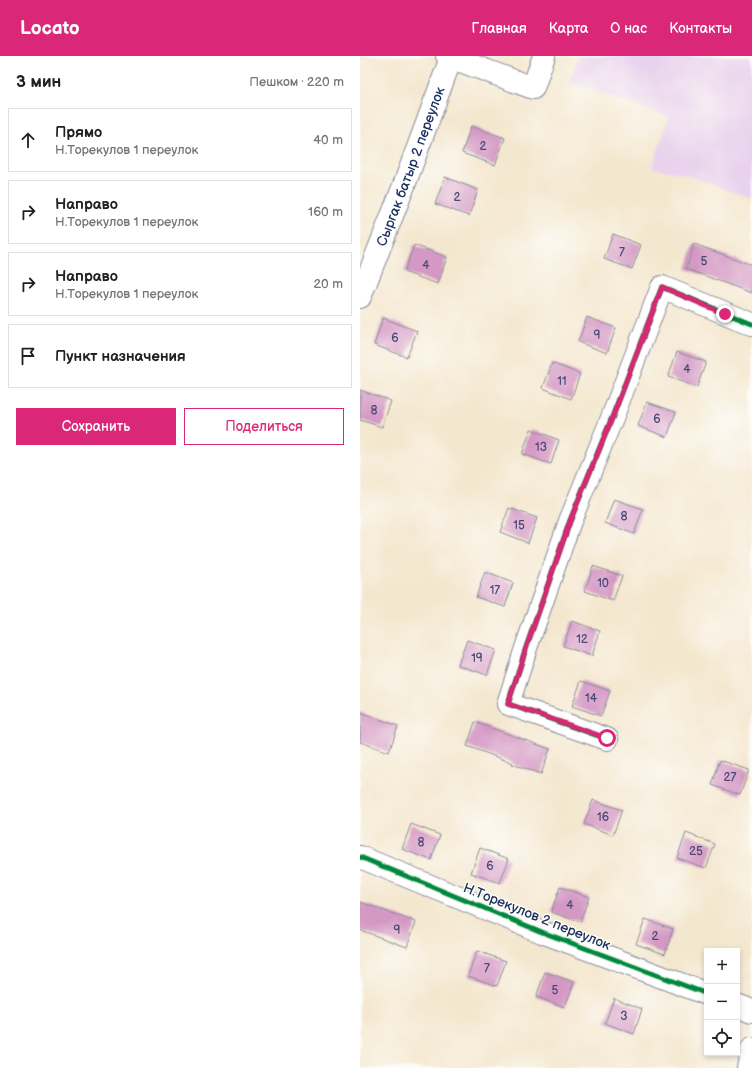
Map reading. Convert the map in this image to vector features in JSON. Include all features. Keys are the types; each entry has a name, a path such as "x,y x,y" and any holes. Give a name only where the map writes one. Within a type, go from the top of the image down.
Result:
{"street":[{"path":"449,57 533,88 544,56"},
{"name":"Сыргак батыр 2 переулок","path":"360,297 403,188 449,57"},
{"path":"607,738 508,704 570,521 612,418 662,287 752,324"},
{"name":"Н.Торекулов 2 переулок","path":"360,857 542,932 704,993"},
{"path":"740,1006 752,1011"},
{"path":"748,1068 752,1049"}],"shaded area":[{"path":"579,56 752,56 752,199 684,174 652,168 669,117 569,82"}],"building":[{"path":"471,126 505,138 495,165 462,153"},
{"path":"445,177 478,190 469,216 435,204"},
{"path":"613,234 641,245 632,269 604,259"},
{"path":"694,244 752,265 752,293 686,269"},
{"path":"414,245 447,257 438,284 404,272"},
{"path":"587,317 616,328 607,353 578,342"},
{"path":"383,318 417,331 407,357 374,345"},
{"path":"677,352 706,362 697,387 668,377"},
{"path":"552,363 580,374 571,399 543,388"},
{"path":"360,390 391,401 382,427 360,420"},
{"path":"647,402 676,412 667,437 638,426"},
{"path":"531,429 559,440 551,464 522,454"},
{"path":"614,499 643,509 634,534 605,523"},
{"path":"509,508 537,518 528,543 500,532"},
{"path":"593,566 622,576 613,601 585,591"},
{"path":"485,572 513,583 505,607 476,597"},
{"path":"572,621 600,631 592,656 563,646"},
{"path":"467,640 496,650 487,675 458,665"},
{"path":"581,681 610,691 601,716 572,706"},
{"path":"360,712 398,726 389,752 360,742"},
{"path":"475,722 550,749 541,774 467,746"},
{"path":"720,760 749,770 740,795 712,785"},
{"path":"593,800 622,810 613,835 584,824"},
{"path":"411,824 440,835 431,860 402,849"},
{"path":"686,833 715,844 706,868 677,858"},
{"path":"480,848 509,859 500,883 471,873"},
{"path":"560,887 589,897 580,922 551,912"},
{"path":"360,902 416,922 407,947 360,930"},
{"path":"645,919 673,929 665,954 636,944"},
{"path":"477,951 506,961 497,986 468,976"},
{"path":"545,972 574,982 565,1007 536,997"},
{"path":"614,998 642,1009 634,1034 605,1023"}],"cycle path":[{"path":"607,739 508,704 570,521 612,418 662,287 752,324"},
{"path":"360,857 542,932 704,993"}],"route":[{"path":"607,738 508,704 570,521 612,418 662,287 725,314"}]}
